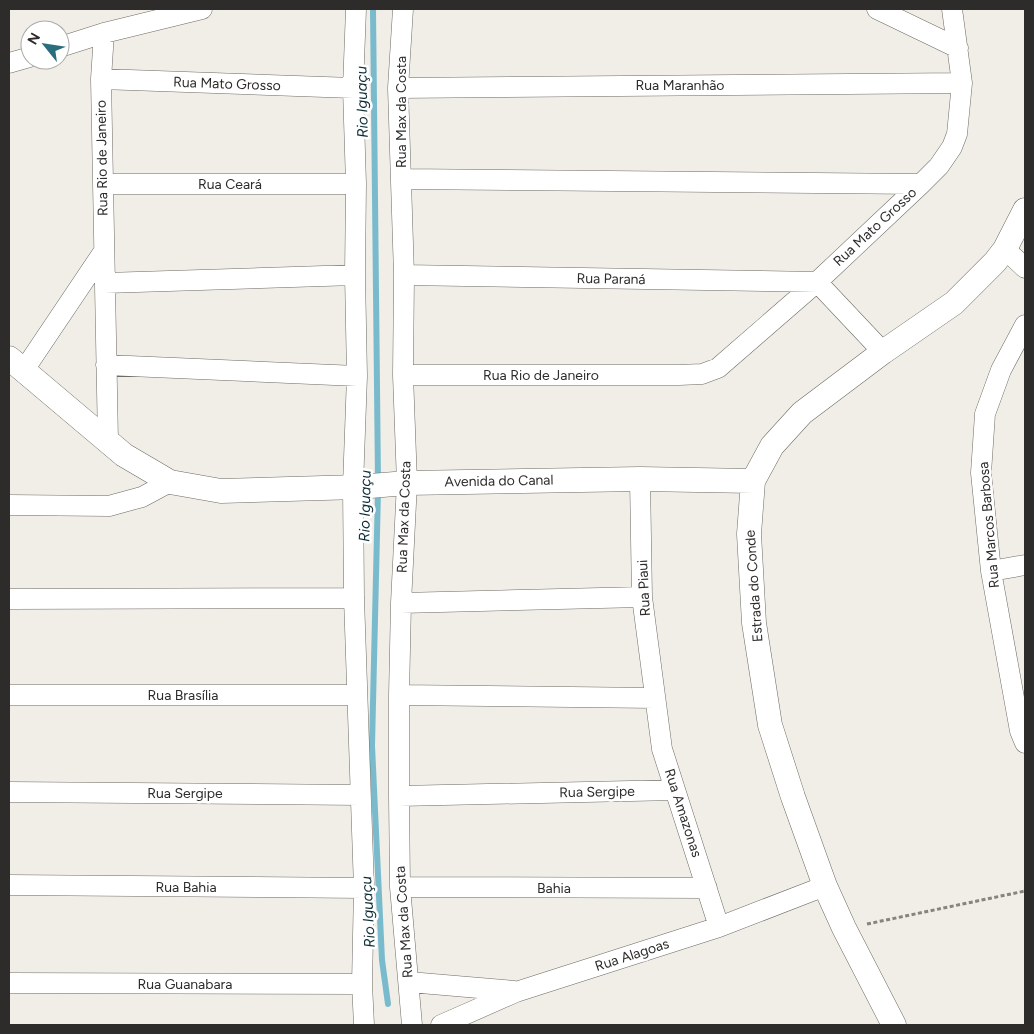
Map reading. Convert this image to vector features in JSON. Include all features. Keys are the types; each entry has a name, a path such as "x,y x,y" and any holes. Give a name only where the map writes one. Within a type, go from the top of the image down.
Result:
{"street":[{"path":"70,44 202,9"},
{"path":"356,9 354,88 357,376 354,598 364,888 362,984 364,1025"},
{"name":"Rua Max da Costa","path":"403,9 398,88 404,275 404,483 399,695 399,796 400,887 412,1025"},
{"path":"877,9 958,48"},
{"name":"Rua Mato Grosso","path":"679,375 702,374 718,368 817,282 939,166 952,147 957,134 962,83 952,9"},
{"name":"Rua Rio de Janeiro","path":"104,34 101,79 108,441"},
{"name":"Rua Mato Grosso","path":"101,79 354,88"},
{"name":"Rua Maranhão","path":"398,88 962,83"},
{"path":"401,179 921,184"},
{"name":"Rua Ceará","path":"103,184 356,184"},
{"name":"Estrada do Conde","path":"894,1025 844,928 826,886 793,798 770,725 754,623 749,534 753,481 772,446 802,413 883,352 954,303 995,262 1005,249 1025,210"},
{"path":"1005,249 1025,268"},
{"path":"104,251 16,364 124,455 170,482 221,491 355,486"},
{"path":"105,283 355,275"},
{"name":"Rua Paraná","path":"404,275 817,282"},
{"path":"817,282 883,352"},
{"name":"Rua Marcos Barbosa","path":"1023,737 991,571 981,472 985,414 1001,370 1025,325"},
{"path":"106,365 357,376"},
{"name":"Rua Rio de Janeiro","path":"403,376 679,375"},
{"name":"Avenida do Canal","path":"355,486 404,483 640,478 753,481"},
{"name":"Rua Piaui","path":"640,478 642,598 655,698"},
{"path":"9,505 109,506 142,497 170,482"},
{"path":"991,571 1025,565"},
{"path":"9,599 354,598"},
{"path":"401,603 642,598"},
{"name":"Rua Brasília","path":"9,695 357,695"},
{"path":"399,695 655,698"},
{"name":"Rua Amazonas","path":"655,698 662,749 719,927"},
{"name":"Rua Sergipe","path":"399,796 675,790"},
{"name":"Rua Sergipe","path":"9,792 360,795"},
{"name":"Rua Bahia","path":"9,885 364,888"},
{"name":"Rua Alagoas","path":"440,1025 516,992 719,927 826,886"},
{"name":"Bahia","path":"400,887 707,888"},
{"path":"409,982 516,992"},
{"name":"Rua Guanabara","path":"9,983 362,984"}],"path":[{"path":"844,928 1025,891"}],"waterway":[{"name":"Rio Iguaçu","path":"373,9 378,481"},
{"name":"Rio Iguaçu","path":"378,491 372,746 382,960 388,1004"}]}
